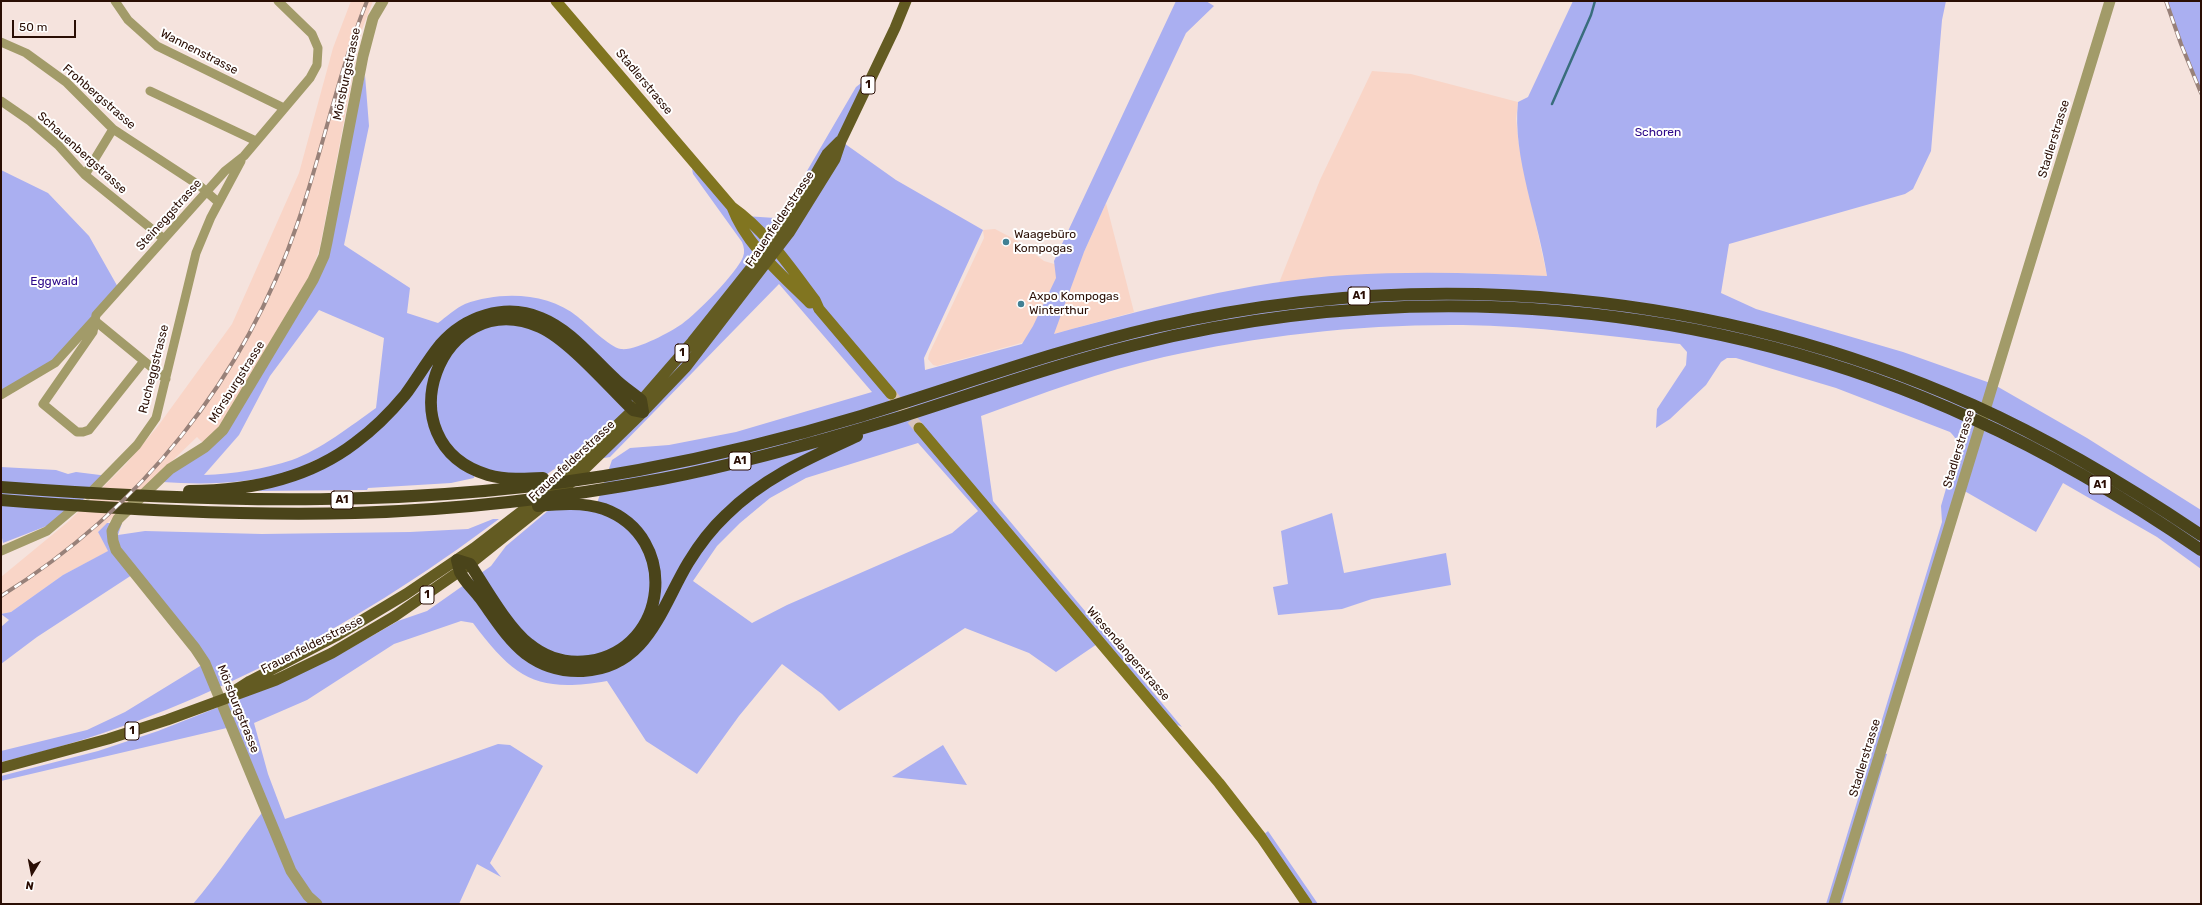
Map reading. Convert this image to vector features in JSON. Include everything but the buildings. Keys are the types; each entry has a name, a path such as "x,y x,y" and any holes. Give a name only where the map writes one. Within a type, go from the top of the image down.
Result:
{"highway":[{"name":"A1","path":"1,487 54,491 83,490 286,501 365,500 436,496 531,487 596,477 724,453 817,429 1064,352 1153,328 1269,306 1380,295 1458,293 1548,297 1618,304 1687,315 1755,330 1822,349 1889,371 2003,419 2094,467 2201,534"},
{"name":"A1","path":"1,500 139,509 298,514 359,513 454,507 579,493 666,478 723,466 798,447 1102,353 1200,330 1274,317 1344,309 1449,305 1508,307 1593,314 1716,334 1786,351 1853,371 1919,395 1995,428 2092,480 2201,550"},
{"path":"156,494 213,490 254,485 290,477 327,461 360,440 390,413 436,350 453,332 469,322 493,313 524,313 537,316 555,325 639,407"},
{"path":"596,477 502,478 475,470 456,457 440,437 432,411 433,381 443,357 454,343 465,334 483,325 504,321 524,322 542,328 639,407"},
{"path":"462,565 511,640 528,655 546,665 565,670 586,671 604,667 630,653 649,635 700,545 718,523 740,502 786,470 898,417"},
{"path":"454,507 504,509 566,504 600,508 618,516 638,533 651,554 656,578 653,606 640,631 618,651 595,660 579,662 561,660 541,652 519,634 462,565"}],"main road":[{"name":"Stadlerstrasse","path":"556,1 732,207"},
{"name":"Frauenfelderstrasse","path":"1,768 108,739 167,720 227,696 250,681 336,636 406,594 462,565 564,489 639,407 686,367 774,247 827,154 841,141 895,28 906,1"},
{"path":"732,207 745,216 774,247 815,300 819,309"},
{"path":"732,207 738,221 766,257 810,303 819,309 891,394"},
{"name":"Wiesendangerstrasse","path":"919,428 1219,783 1261,837 1307,904"}],"street":[{"name":"Wannenstrasse","path":"115,1 128,20 157,46 284,108"},
{"name":"Steineggstrasse","path":"1,395 55,363 225,171 244,156 310,78 317,65 317,44 309,30 278,1"},
{"name":"Mörsburgstrasse","path":"317,904 308,896 291,871 205,663 195,648 116,550 112,541 112,531 118,519 170,469 205,447 231,421 313,280 326,249 365,50 373,18 383,1"},
{"name":"Stadlerstrasse","path":"1834,904 2110,1"},
{"name":"Frohbergstrasse","path":"1,42 26,53 66,82 113,129 206,192 218,202"},
{"path":"150,90 256,141"},
{"name":"Schauenbergstrasse","path":"1,101 30,121 58,145 85,175 164,239"},
{"path":"85,175 113,129"},
{"name":"Rucheggstrasse","path":"1,551 34,538 53,527 116,468 137,445 153,423 160,406 192,266 218,202 244,156"},
{"path":"94,320 93,332 43,404 77,432 89,430 144,361"},
{"path":"94,320 166,379"}],"shaded area":[{"path":"351,1 373,1 361,32 320,247 310,277 226,420 203,443 197,437 98,532 109,551 63,575 11,612 1,614 1,577 69,521 126,464 158,426 232,324 299,173 333,48"},
{"path":"1372,71 1411,74 1518,102 1516,119 1519,146 1547,276 1466,273 1279,283 1320,180"},
{"path":"1106,203 1134,312 937,366 933,365 928,359 929,354 984,238 983,230 995,229 1016,240 1044,261 1061,266 1084,252"}],"green space":[{"name":"Schoren","path":"1176,1 1206,1 1214,6 1186,33 1084,252 1054,334 1199,297 1236,289 1310,278 1347,275 1422,273 1547,276 1522,167 1517,123 1518,102 1528,97 1573,1 1946,1 1942,20 1931,151 1913,189 1905,194 1729,244 1721,293 1756,309 1903,352 1993,384 2087,438 2201,510 2201,569 2157,537 2063,483 2036,532 1961,489 1880,752 1887,754 1842,904 1826,904 1942,522 1941,506 1958,447 1952,434 1836,388 1736,358 1727,358 1721,362 1706,385 1670,419 1656,428 1657,409 1686,365 1687,352 1680,344 1517,327 1463,325 1388,326 1313,332 1201,349 1164,357 1118,369 1026,399 981,416 993,501 1182,727 1167,720 1100,642 1056,672 1029,653 965,628 839,711 822,694 782,664 739,716 697,774 646,741 607,681 562,685 545,683 530,678 515,669 502,657 473,623 461,621 394,644 307,700 254,723 268,774 285,819 498,744 510,745 543,766 490,863 501,877 477,864 459,904 193,904 212,881 265,809 231,727 1,781 1,776 98,751 158,731 287,680 344,652 398,621 427,611 491,566 506,546 556,504 597,503 612,460 630,448 669,445 736,432 872,392 779,284 610,457 559,466 541,478 475,471 474,478 451,483 368,488 367,490 254,491 325,456 297,469 257,479 226,483 162,482 183,463 203,454 313,280 365,75 369,126 344,245 410,288 407,313 438,323 465,304 493,297 523,296 538,298 566,309 578,317 605,340 621,349 627,349 644,344 670,332 689,319 716,293 733,273 744,253 742,242 693,174 692,169 745,216 775,218 790,200 856,87 873,74 841,141 896,180 983,230 924,358 925,370 1022,344 1033,326 1056,278 1054,261","holes":["319,310 384,338 376,408 325,444 303,456 271,466 226,474 204,475 239,435 270,376","918,443 978,511 952,533 787,605 752,623 693,581 717,546 740,523 770,498 806,478"]},
{"path":"2166,1 2201,1 2201,93 2181,44"},
{"name":"Eggwald","path":"1,170 48,193 89,236 119,289 55,363 1,395"},
{"path":"1,467 56,470 68,474 76,472 108,476 62,520 3,543 1,533"},
{"path":"1332,513 1344,573 1446,553 1451,585 1372,599 1342,609 1278,615 1273,587 1288,584 1281,531"},
{"path":"493,519 499,519 443,560 384,598 324,634 263,666 200,696 135,722 69,744 1,762 1,751 87,730 125,712 205,663 135,573 37,637 1,664 1,627 9,620 1,614 11,612 63,575 108,551 98,532 107,523 122,523 118,535 145,531 262,534 410,532 468,529"},
{"path":"943,745 967,785 892,777"},
{"path":"1268,831 1318,904 1307,904 1261,837"}],"waterway":[{"path":"1552,104 1591,15 1595,1"}],"tunnel":[{"path":"891,394 919,428"}],"railway":[{"path":"1,596 52,561 99,523 143,481 182,435 218,386 249,334 276,279 298,222 339,83 367,1"},
{"path":"2166,1 2181,44 2201,93"}],"place":[{"name":"Waagebüro Kompogas","path":"1006,242"},
{"name":"Axpo Kompogas Winterthur","path":"1021,304"}]}
